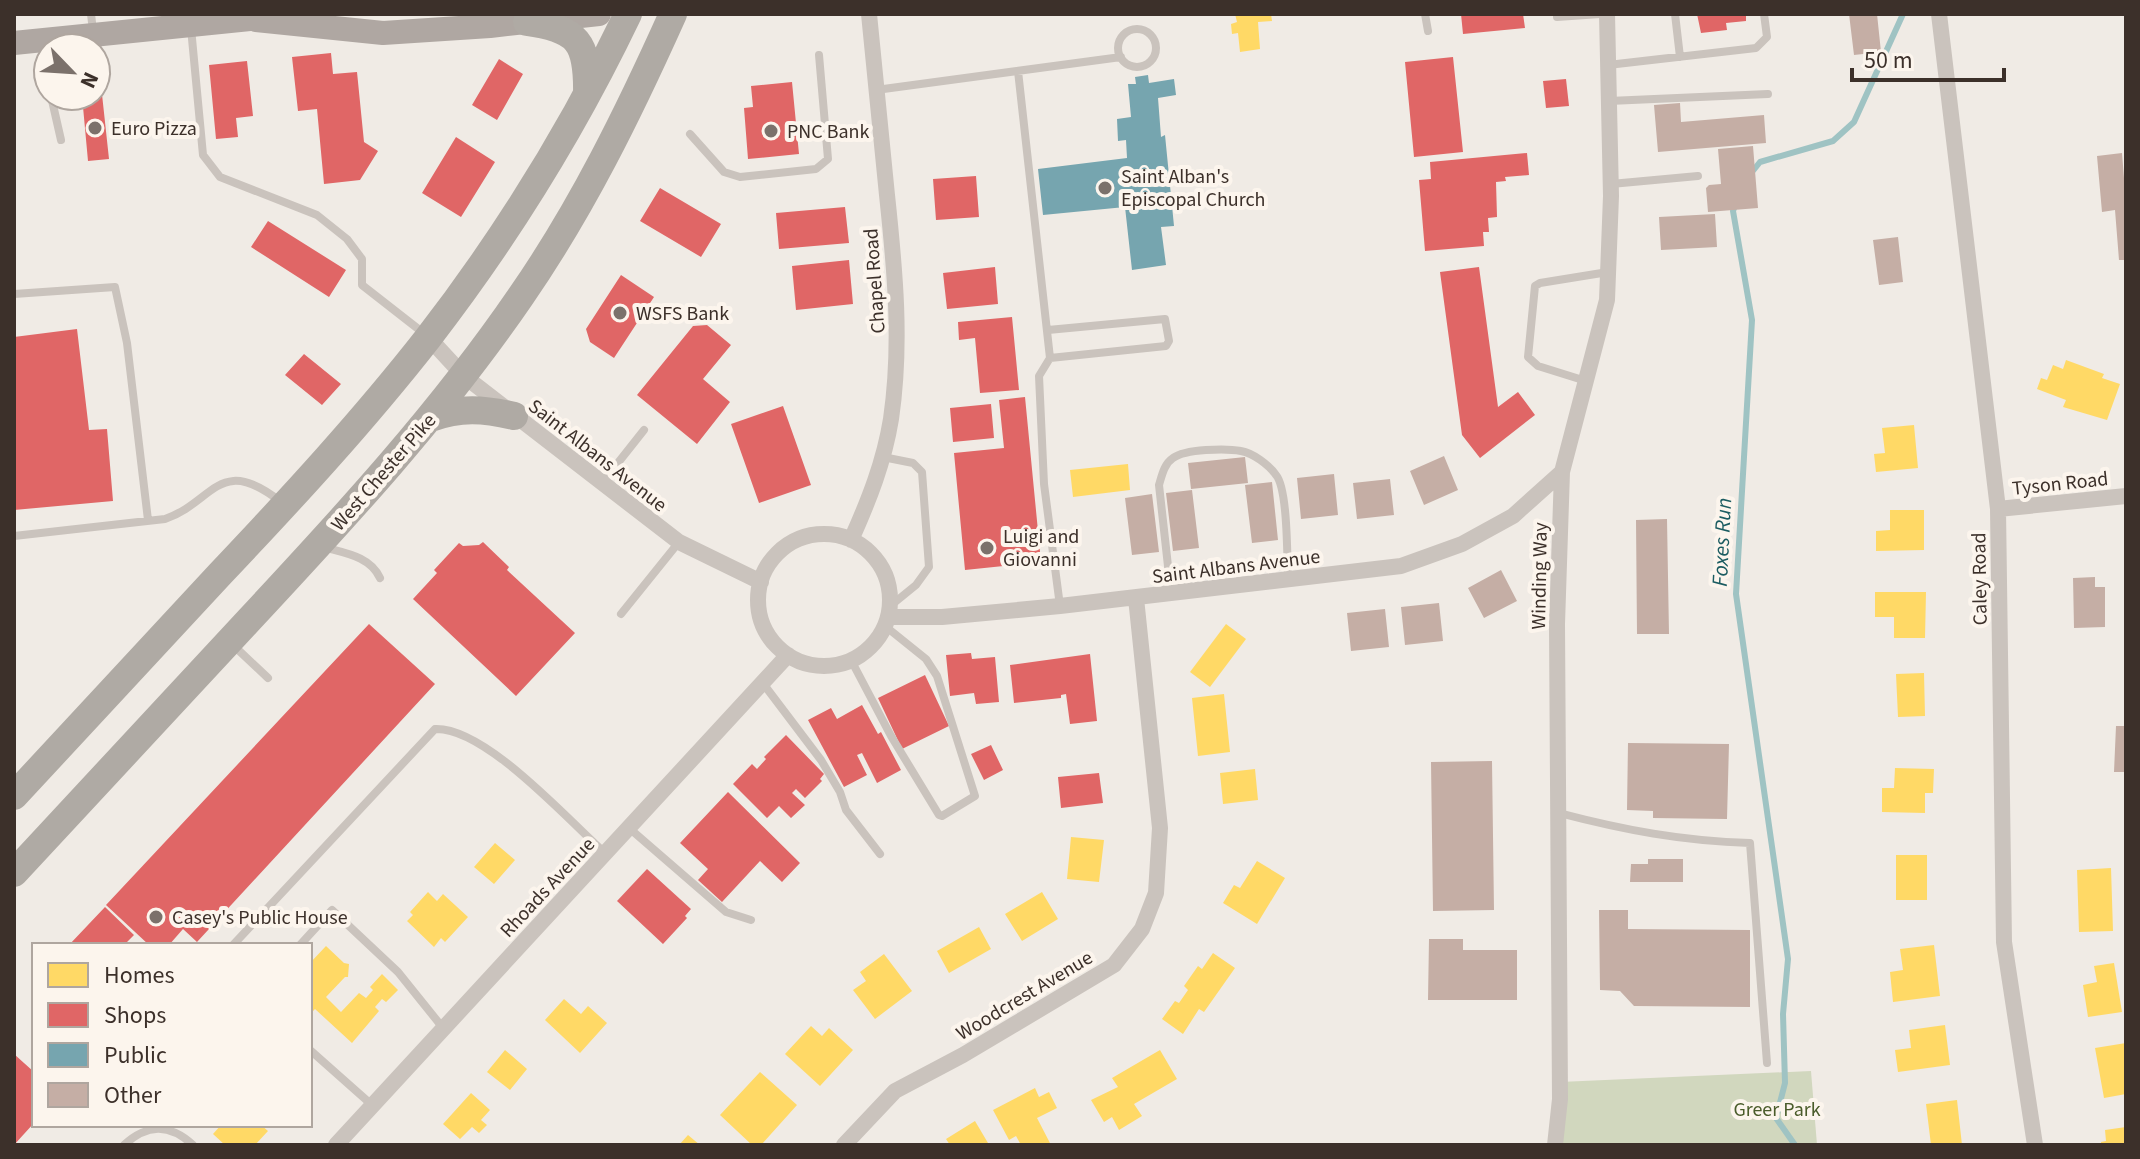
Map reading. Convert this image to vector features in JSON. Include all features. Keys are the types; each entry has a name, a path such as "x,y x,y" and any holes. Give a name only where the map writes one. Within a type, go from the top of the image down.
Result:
{"highway":[{"path":"14,796 284,505 428,337 513,218 587,94 628,14"},
{"name":"West Chester Pike","path":"14,873 318,546 464,376 523,294 582,198 631,106 673,14"},
{"path":"527,22 564,29 578,41 587,63 587,94"},
{"path":"431,418 460,410 478,409 514,416"}],"main road":[{"path":"110,32 190,27 289,14"},
{"path":"256,20 383,33 599,14"}],"street":[{"name":"Chapel Road","path":"851,540 875,486 883,457 891,420 898,345 894,266 869,14"},
{"name":"Winding Way","path":"1555,1145 1560,1099 1557,624 1562,472 1607,300 1610,184 1607,14"},
{"name":"Caley Road","path":"1939,14 1998,509 2004,942 2035,1145"},
{"name":"Saint Albans Avenue","path":"428,337 464,376 679,542 761,582"},
{"name":"Saint Albans Avenue","path":"887,617 942,617 1060,606 1401,566 1462,544 1513,516 1562,472"},
{"name":"Tyson Road","path":"1998,509 2126,496"},
{"path":"825,534 851,540 867,550 883,568 889,588 887,617 868,649 851,660 829,666 788,655 771,640 761,620 761,582 778,553 799,540 825,534"},
{"name":"Woodcrest Avenue","path":"844,1145 895,1091 963,1055 1114,965 1142,929 1156,893 1160,828 1136,598"},
{"name":"Rhoads Avenue","path":"336,1145 788,655"}],"lane":[{"path":"1425,14 1428,31"},
{"path":"1557,14 1557,17 1600,14"},
{"path":"1675,14 1680,57"},
{"path":"1608,65 1756,48 1767,37 1764,14"},
{"path":"190,27 203,155 220,177 317,215 347,239 362,259 362,285 428,337"},
{"path":"876,90 1121,57 1131,66 1146,65 1155,54 1154,40 1143,31 1129,32 1120,42 1121,57"},
{"path":"690,134 724,172 740,177 816,169 828,159 819,55"},
{"path":"1018,71 1048,330 1050,358 1039,376 1044,484 1060,606"},
{"path":"1609,101 1768,94"},
{"path":"55,112 61,140"},
{"path":"1610,184 1698,176"},
{"path":"1586,381 1538,366 1528,357 1535,286 1608,272"},
{"path":"14,294 115,287 127,343 148,520"},
{"path":"1048,330 1165,319 1169,341 1166,346 1050,358"},
{"path":"601,484 644,430"},
{"path":"1171,594 1159,485 1164,469 1173,458 1188,452 1240,450 1254,456 1277,476 1283,491 1288,580"},
{"path":"851,660 891,736 942,816 975,796 937,676 926,659 887,617 929,567 922,472 913,463 883,457"},
{"path":"14,536 175,516 208,490 232,481 258,487 284,505"},
{"path":"621,614 679,542"},
{"path":"318,546 365,560 376,568 380,578"},
{"path":"229,642 268,678"},
{"path":"762,682 821,760 840,792 846,810 880,854"},
{"path":"235,943 435,729 448,728 491,749 605,854"},
{"path":"1558,813 1693,841 1750,843 1767,1063"},
{"path":"629,828 726,912 751,920"},
{"path":"302,943 332,910 398,972 444,1028"},
{"path":"312,1052 373,1106"},
{"path":"124,1145 138,1132 154,1128 185,1137 193,1145"}],"green space":[{"name":"Greer Park","path":"1811,1071 1817,1145 1555,1145 1560,1082"}],"building: Homes":[{"path":"1235,14 1271,14 1272,21 1258,22 1260,49 1240,52 1238,33 1232,34 1231,24 1237,22"},
{"path":"2066,360 2104,374 2102,378 2120,384 2107,420 2063,407 2066,400 2037,389 2041,378 2047,380 2053,365 2063,369"},
{"path":"1914,425 1918,468 1876,472 1874,454 1885,453 1882,428"},
{"path":"1128,464 1130,490 1073,497 1070,470"},
{"path":"1890,510 1924,510 1924,550 1876,551 1876,531 1890,530"},
{"path":"1875,592 1926,592 1925,638 1894,638 1894,617 1875,617"},
{"path":"1226,624 1246,639 1210,687 1190,672"},
{"path":"1924,673 1925,716 1898,717 1896,674"},
{"path":"1224,694 1230,752 1198,756 1192,698"},
{"path":"1895,768 1934,769 1933,793 1925,793 1925,813 1882,812 1882,788 1894,788"},
{"path":"1255,769 1258,800 1223,804 1220,773"},
{"path":"1071,837 1104,840 1099,882 1067,879"},
{"path":"495,843 515,860 494,884 474,867"},
{"path":"1896,855 1927,855 1927,900 1896,900"},
{"path":"1257,861 1285,878 1257,924 1223,903 1234,885 1240,888"},
{"path":"2111,868 2113,931 2079,932 2077,870"},
{"path":"428,892 437,901 443,894 468,917 445,942 441,938 434,947 407,921 413,915 410,912"},
{"path":"1042,892 1058,919 1022,941 1005,914"},
{"path":"979,927 991,949 949,973 937,951"},
{"path":"1934,945 1940,996 1893,1002 1890,972 1903,970 1900,949"},
{"path":"326,946 349,964 348,977 326,997 341,1012 359,993 366,998 373,990 370,987 382,974 398,990 386,1002 382,999 375,1007 379,1011 352,1043 315,1009 312,1012 312,961"},
{"path":"1213,953 1235,968 1204,1012 1199,1009 1183,1034 1162,1019 1188,990 1184,986 1198,966 1202,969"},
{"path":"884,954 912,991 875,1019 853,990 866,981 860,972"},
{"path":"2114,963 2122,1012 2088,1017 2083,985 2097,982 2094,966"},
{"path":"564,999 581,1014 588,1006 607,1023 580,1053 545,1020"},
{"path":"1945,1025 1950,1065 1898,1072 1895,1050 1911,1048 1909,1030"},
{"path":"811,1026 822,1036 829,1028 853,1050 820,1086 785,1054"},
{"path":"2126,1043 2126,1094 2104,1098 2095,1048"},
{"path":"505,1050 527,1069 510,1090 487,1072"},
{"path":"1160,1050 1177,1079 1134,1104 1142,1116 1119,1130 1112,1117 1104,1122 1091,1100 1118,1087 1112,1078"},
{"path":"760,1072 797,1105 761,1145 752,1145 720,1115"},
{"path":"1035,1088 1039,1097 1049,1092 1057,1108 1037,1118 1051,1145 1021,1145 1016,1136 1009,1140 993,1110"},
{"path":"471,1093 490,1110 481,1120 487,1125 479,1133 472,1127 460,1139 443,1124"},
{"path":"1957,1100 1962,1145 1931,1145 1926,1104"},
{"path":"975,1121 988,1143 950,1145 946,1139"},
{"path":"219,1127 263,1127 268,1131 255,1145 225,1145 213,1134"},
{"path":"2126,1127 2126,1145 2101,1145 2106,1141 2105,1130"},
{"path":"688,1135 700,1145 679,1145"}],"building: Shops":[{"path":"1461,14 1523,14 1525,28 1463,34"},
{"path":"1697,14 1746,14 1746,21 1726,23 1727,30 1701,33"},
{"path":"331,53 333,74 357,72 364,142 378,151 360,180 324,184 317,109 298,111 292,57"},
{"path":"1453,57 1463,152 1414,157 1405,62"},
{"path":"499,59 523,74 497,120 472,105"},
{"path":"247,61 253,116 236,118 238,137 216,139 209,65"},
{"path":"1566,79 1569,106 1546,108 1543,81"},
{"name":"PNC Bank","path":"792,82 799,154 748,159 744,108 753,107 751,86"},
{"name":"Euro Pizza","path":"83,112 104,112 109,159 88,161"},
{"path":"456,137 495,162 461,217 422,193"},
{"path":"1527,153 1529,175 1505,177 1506,181 1496,182 1497,217 1488,218 1489,232 1483,232 1484,246 1425,251 1419,180 1431,179 1430,162"},
{"path":"976,176 979,217 936,220 933,179"},
{"path":"660,188 721,224 701,257 640,221"},
{"path":"845,207 849,243 779,249 776,213"},
{"path":"268,221 346,270 329,297 251,247"},
{"path":"849,260 853,304 796,310 792,266"},
{"path":"995,267 998,304 947,309 943,273"},
{"path":"1479,267 1498,407 1518,392 1535,415 1480,458 1462,435 1440,272"},
{"name":"WSFS Bank","path":"621,275 654,297 614,358 590,342 586,329"},
{"path":"1012,317 1019,390 980,393 975,338 959,340 958,322"},
{"path":"707,325 731,345 703,379 730,402 697,444 637,395 693,326"},
{"path":"77,329 89,430 107,429 113,501 14,510 14,337"},
{"path":"304,354 341,384 322,405 285,375"},
{"path":"1025,397 1041,562 965,570 954,453 1004,448 999,400"},
{"path":"991,404 994,438 953,442 950,408"},
{"path":"783,406 811,485 759,503 731,424"},
{"path":"483,542 509,567 507,570 575,633 516,696 413,599 459,543 463,546"},
{"path":"369,624 435,684 197,942 183,929 171,943 147,943 106,905"},
{"path":"971,653 972,659 995,657 999,702 976,704 974,693 950,696 946,655"},
{"path":"1090,654 1097,721 1070,724 1066,694 1061,698 1014,703 1010,665"},
{"path":"925,675 949,726 902,749 878,698"},
{"path":"862,705 878,734 881,732 901,770 877,783 862,753 857,755 867,775 844,787 808,720 831,708 837,719"},
{"path":"786,735 824,774 820,779 822,781 805,798 796,789 792,793 805,805 791,818 779,806 767,818 733,784 752,764 757,769 766,759 764,757"},
{"path":"991,745 1003,770 984,780 971,754"},
{"path":"1099,773 1103,803 1061,808 1058,777"},
{"path":"728,792 800,863 782,882 760,861 722,902 698,880 708,869 680,843"},
{"path":"647,869 691,909 685,916 687,918 663,944 617,901"},
{"path":"105,907 134,935 126,943 71,943"},
{"path":"14,1054 32,1070 32,1125 14,1145"}],"building: Public":[{"name":"Saint Alban's Episcopal Church","path":"1148,75 1149,83 1174,79 1176,95 1158,98 1174,226 1161,227 1166,265 1132,270 1125,207 1043,215 1038,169 1127,158 1126,140 1118,141 1117,119 1131,117 1128,84 1136,84 1135,77"}],"building: Other":[{"path":"1849,14 1877,14 1881,52 1854,55"},
{"path":"1680,103 1681,122 1764,115 1766,143 1658,152 1654,105"},
{"path":"1753,146 1758,208 1708,212 1706,188 1721,184 1718,149"},
{"path":"2122,153 2126,260 2119,260 2115,210 2102,212 2097,156"},
{"path":"1715,214 1717,247 1661,250 1659,217"},
{"path":"1898,237 1903,282 1879,285 1873,240"},
{"path":"1444,456 1458,490 1424,505 1410,471"},
{"path":"1245,457 1248,483 1191,489 1188,463"},
{"path":"1334,474 1338,515 1301,519 1297,478"},
{"path":"1390,479 1394,515 1357,519 1353,483"},
{"path":"1272,482 1278,540 1252,543 1245,485"},
{"path":"1192,490 1199,548 1173,551 1166,493"},
{"path":"1152,494 1159,552 1132,555 1125,498"},
{"path":"1667,519 1669,634 1637,634 1636,520"},
{"path":"1501,570 1517,601 1484,618 1468,588"},
{"path":"2095,577 2095,587 2105,587 2105,627 2074,628 2073,578"},
{"path":"1439,603 1443,641 1405,645 1401,607"},
{"path":"1385,609 1389,647 1351,651 1347,613"},
{"path":"2116,726 2126,726 2126,772 2114,772"},
{"path":"1628,743 1729,744 1727,819 1653,818 1653,811 1627,810"},
{"path":"1492,761 1494,910 1433,911 1431,762"},
{"path":"1648,859 1683,859 1683,882 1630,882 1631,864 1648,864"},
{"path":"1599,910 1628,910 1628,929 1750,930 1750,1007 1634,1006 1620,991 1600,990"},
{"path":"1429,939 1463,939 1463,950 1517,950 1517,1000 1428,1000"}],"waterway":[{"name":"Foxes Run","path":"1752,172 1760,162 1833,141 1854,122 1903,14"},
{"name":"Foxes Run","path":"1736,203 1733,211 1752,320 1736,594 1788,959 1783,1014 1785,1083 1776,1118 1795,1145"}],"place":[{"name":"Euro Pizza","path":"95,128"},
{"name":"PNC Bank","path":"771,131"},
{"name":"Saint Alban's Episcopal Church","path":"1105,188"},
{"name":"WSFS Bank","path":"620,313"},
{"name":"Luigi and Giovanni","path":"987,548"},
{"name":"Casey's Public House","path":"156,917"}]}
